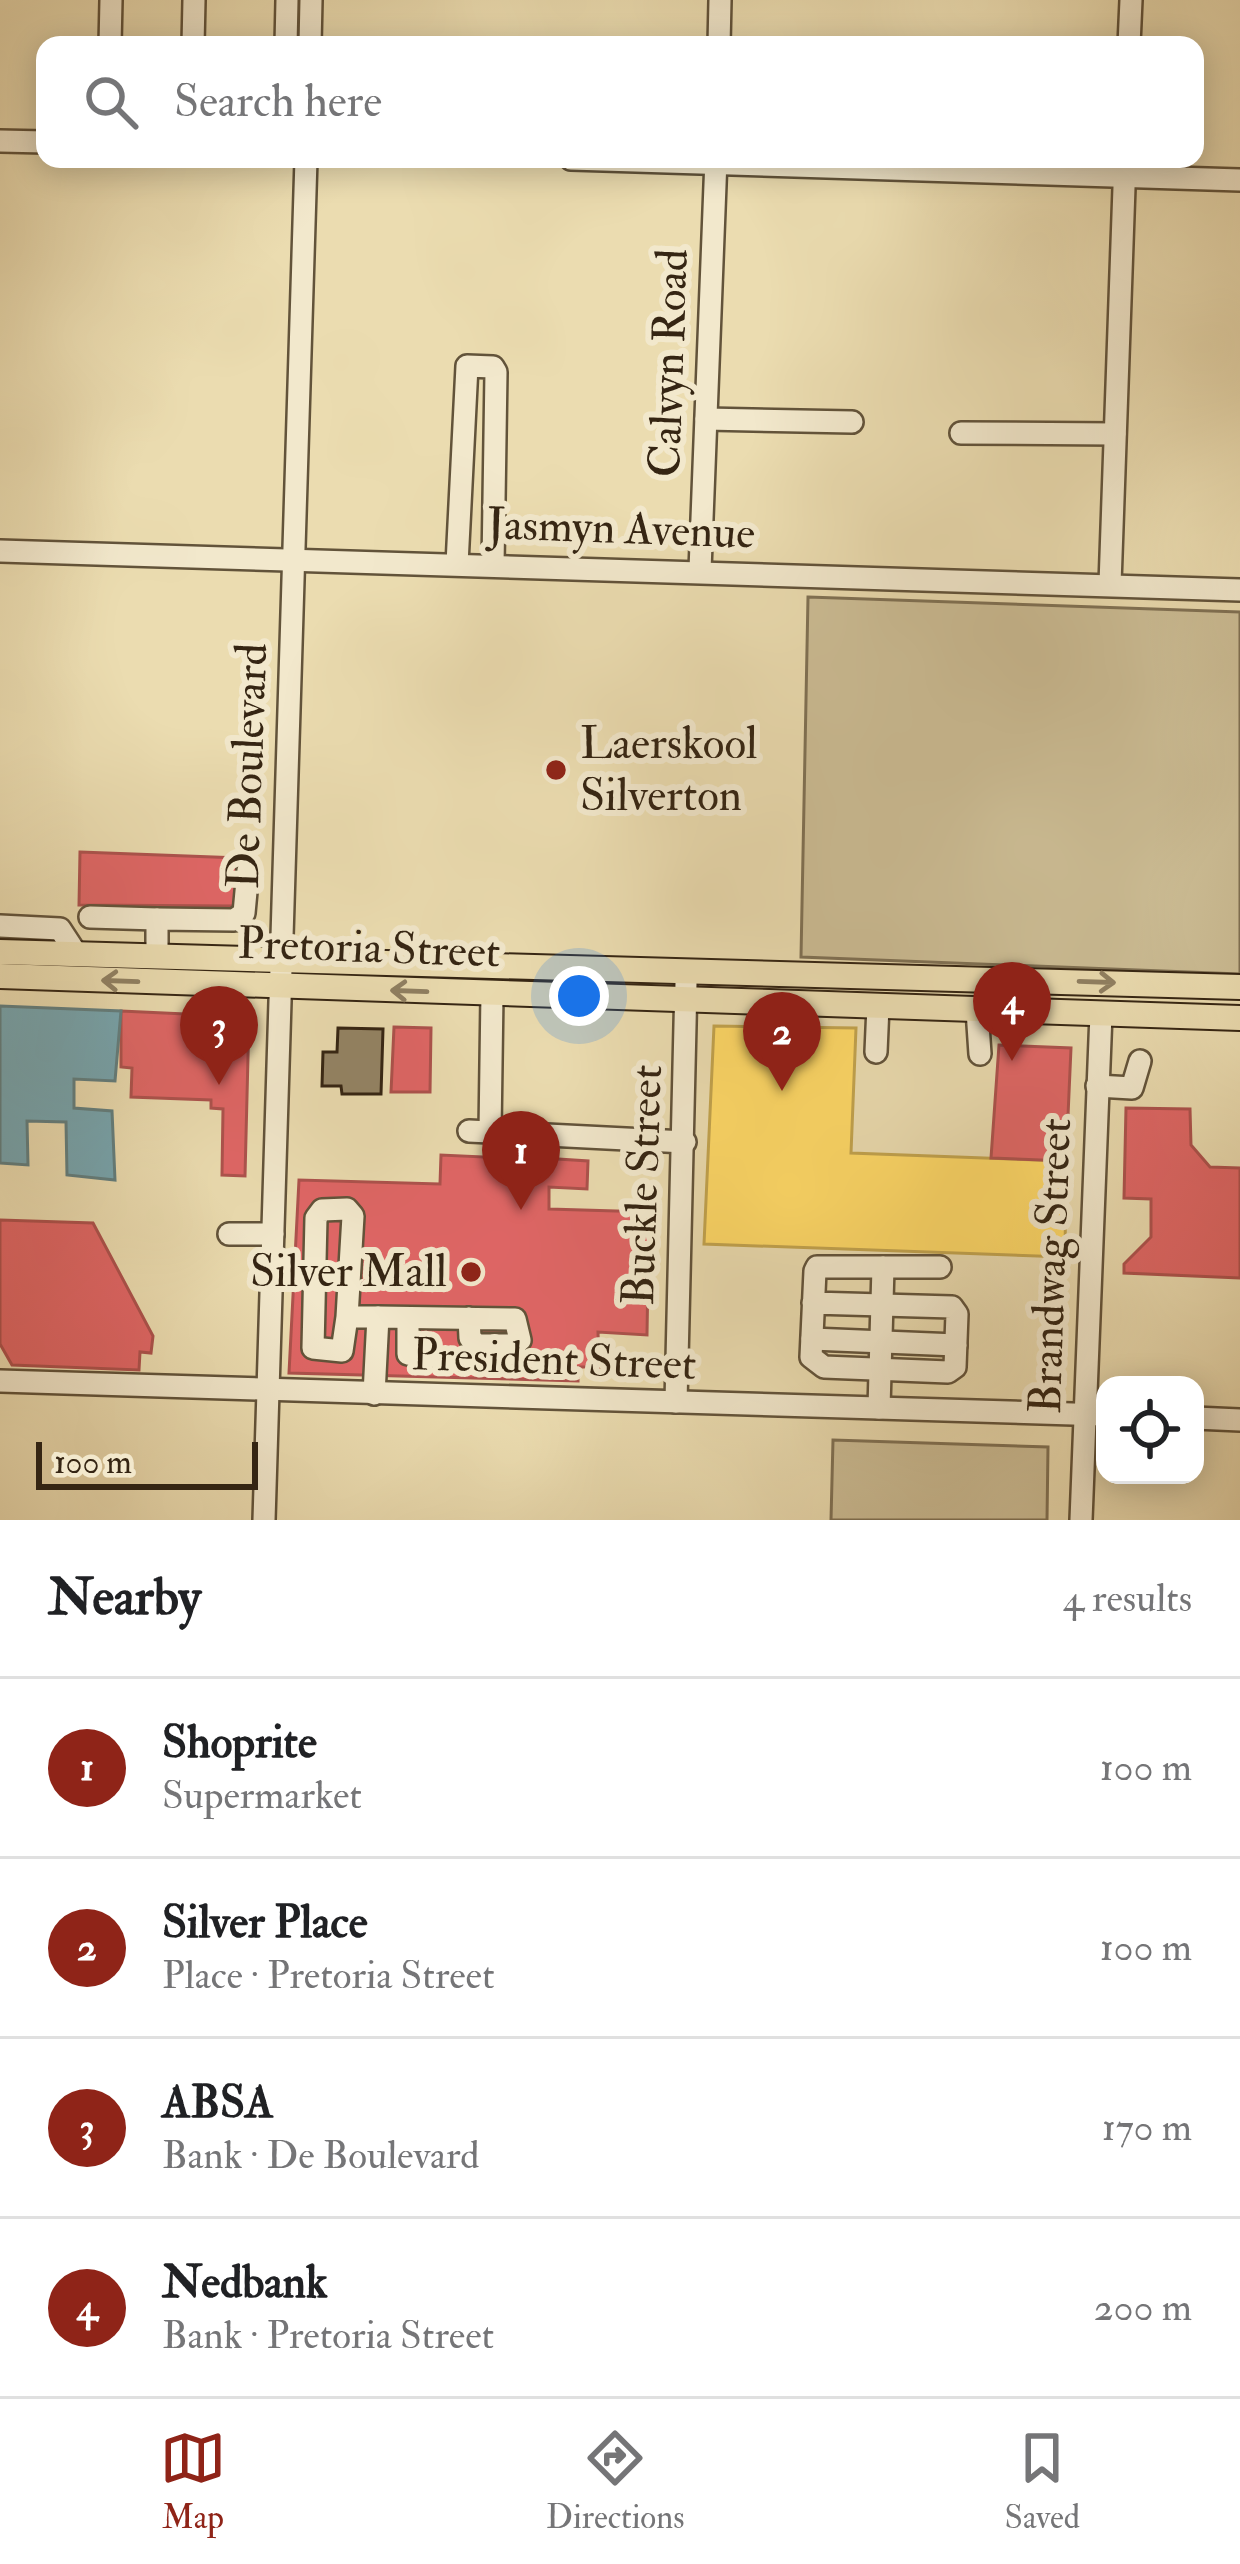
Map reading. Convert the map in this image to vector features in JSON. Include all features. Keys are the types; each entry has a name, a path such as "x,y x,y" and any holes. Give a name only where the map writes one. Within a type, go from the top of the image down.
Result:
{"main road":[{"name":"Pretoria Street","path":"0,952 157,957 280,975 492,994 1240,1018"},
{"name":"Pretoria Street","path":"0,976 686,970 1240,987"},
{"path":"740,972 766,988 958,997 977,1010"}],"street":[{"path":"110,36 111,0"},
{"path":"193,36 194,0"},
{"path":"206,36 207,0"},
{"path":"286,36 287,0"},
{"path":"310,36 311,0"},
{"path":"719,36 720,0"},
{"path":"1130,36 1131,0"},
{"path":"0,141 36,142"},
{"name":"De Boulevard","path":"264,1520 306,168"},
{"name":"Calvyn Road","path":"700,570 716,168"},
{"path":"1110,584 1125,168"},
{"path":"1134,168 1240,180"},
{"path":"457,564 463,370 480,366 496,372 493,565"},
{"path":"706,418 852,422"},
{"path":"961,433 1115,434"},
{"name":"Jasmyn Avenue","path":"0,551 1240,590"},
{"path":"90,916 234,920 244,913 248,870"},
{"path":"157,920 157,957"},
{"path":"0,926 60,929 76,955"},
{"name":"Buckle Street","path":"676,1402 686,970"},
{"path":"492,994 480,1131 685,1142"},
{"path":"876,1052 878,1006"},
{"path":"977,1010 980,1054"},
{"name":"Brandwag Street","path":"1081,1520 1094,1415 1101,1014"},
{"path":"1097,1086 1132,1088 1140,1060"},
{"path":"346,1209 353,1216 348,1310 346,1348 317,1351 310,1343 318,1212 346,1209"},
{"path":"229,1234 273,1234"},
{"path":"813,1303 952,1307 955,1367 949,1372 815,1365 812,1340 813,1303 817,1267 940,1267"},
{"path":"879,1408 883,1267"},
{"path":"312,1301 378,1317 469,1318"},
{"path":"374,1394 378,1317"},
{"path":"408,1318 408,1354 429,1357"},
{"path":"812,1340 956,1345"},
{"name":"President Street","path":"0,1381 1094,1415"},
{"path":"1204,1418 1240,1420"}],"shaded area":[{"path":"808,597 1240,612 1240,974 801,957"},
{"path":"833,1440 1048,1447 1047,1520 831,1520"}],"building: Homes":[{"path":"714,1026 856,1028 851,1153 1066,1161 1065,1257 704,1244"}],"building: Shops":[{"path":"80,852 239,858 237,906 79,905"},
{"path":"121,1011 249,1017 245,1176 222,1175 223,1109 211,1108 211,1100 131,1097 132,1068 121,1067"},
{"path":"394,1027 431,1028 430,1092 391,1092"},
{"path":"999,1045 1071,1048 1066,1161 991,1158"},
{"path":"1126,1108 1190,1109 1191,1145 1210,1167 1240,1168 1240,1278 1124,1273 1124,1264 1151,1237 1151,1199 1124,1198"},
{"name":"Silver Mall","path":"505,1142 525,1143 527,1157 588,1161 587,1189 549,1187 549,1209 649,1212 647,1335 598,1332 599,1367 578,1367 578,1381 289,1373 299,1180 440,1184 441,1155 505,1158"},
{"path":"0,1220 93,1223 153,1336 151,1353 140,1352 139,1370 12,1365 0,1344"}],"building: Public":[{"path":"0,1006 121,1011 115,1081 74,1079 74,1108 112,1111 115,1180 67,1175 66,1122 27,1121 28,1165 0,1163"}],"building: Other":[{"path":"338,1028 383,1029 381,1094 342,1094 341,1086 322,1086 323,1052 337,1052"}],"place":[{"name":"Laerskool Silverton","path":"556,770"},
{"name":"Nedbank","path":"1012,1061"},
{"name":"ABSA","path":"219,1085"},
{"name":"Silver Place","path":"782,1091"},
{"name":"Shoprite","path":"521,1210"},
{"name":"Silver Mall","path":"471,1272"}]}
